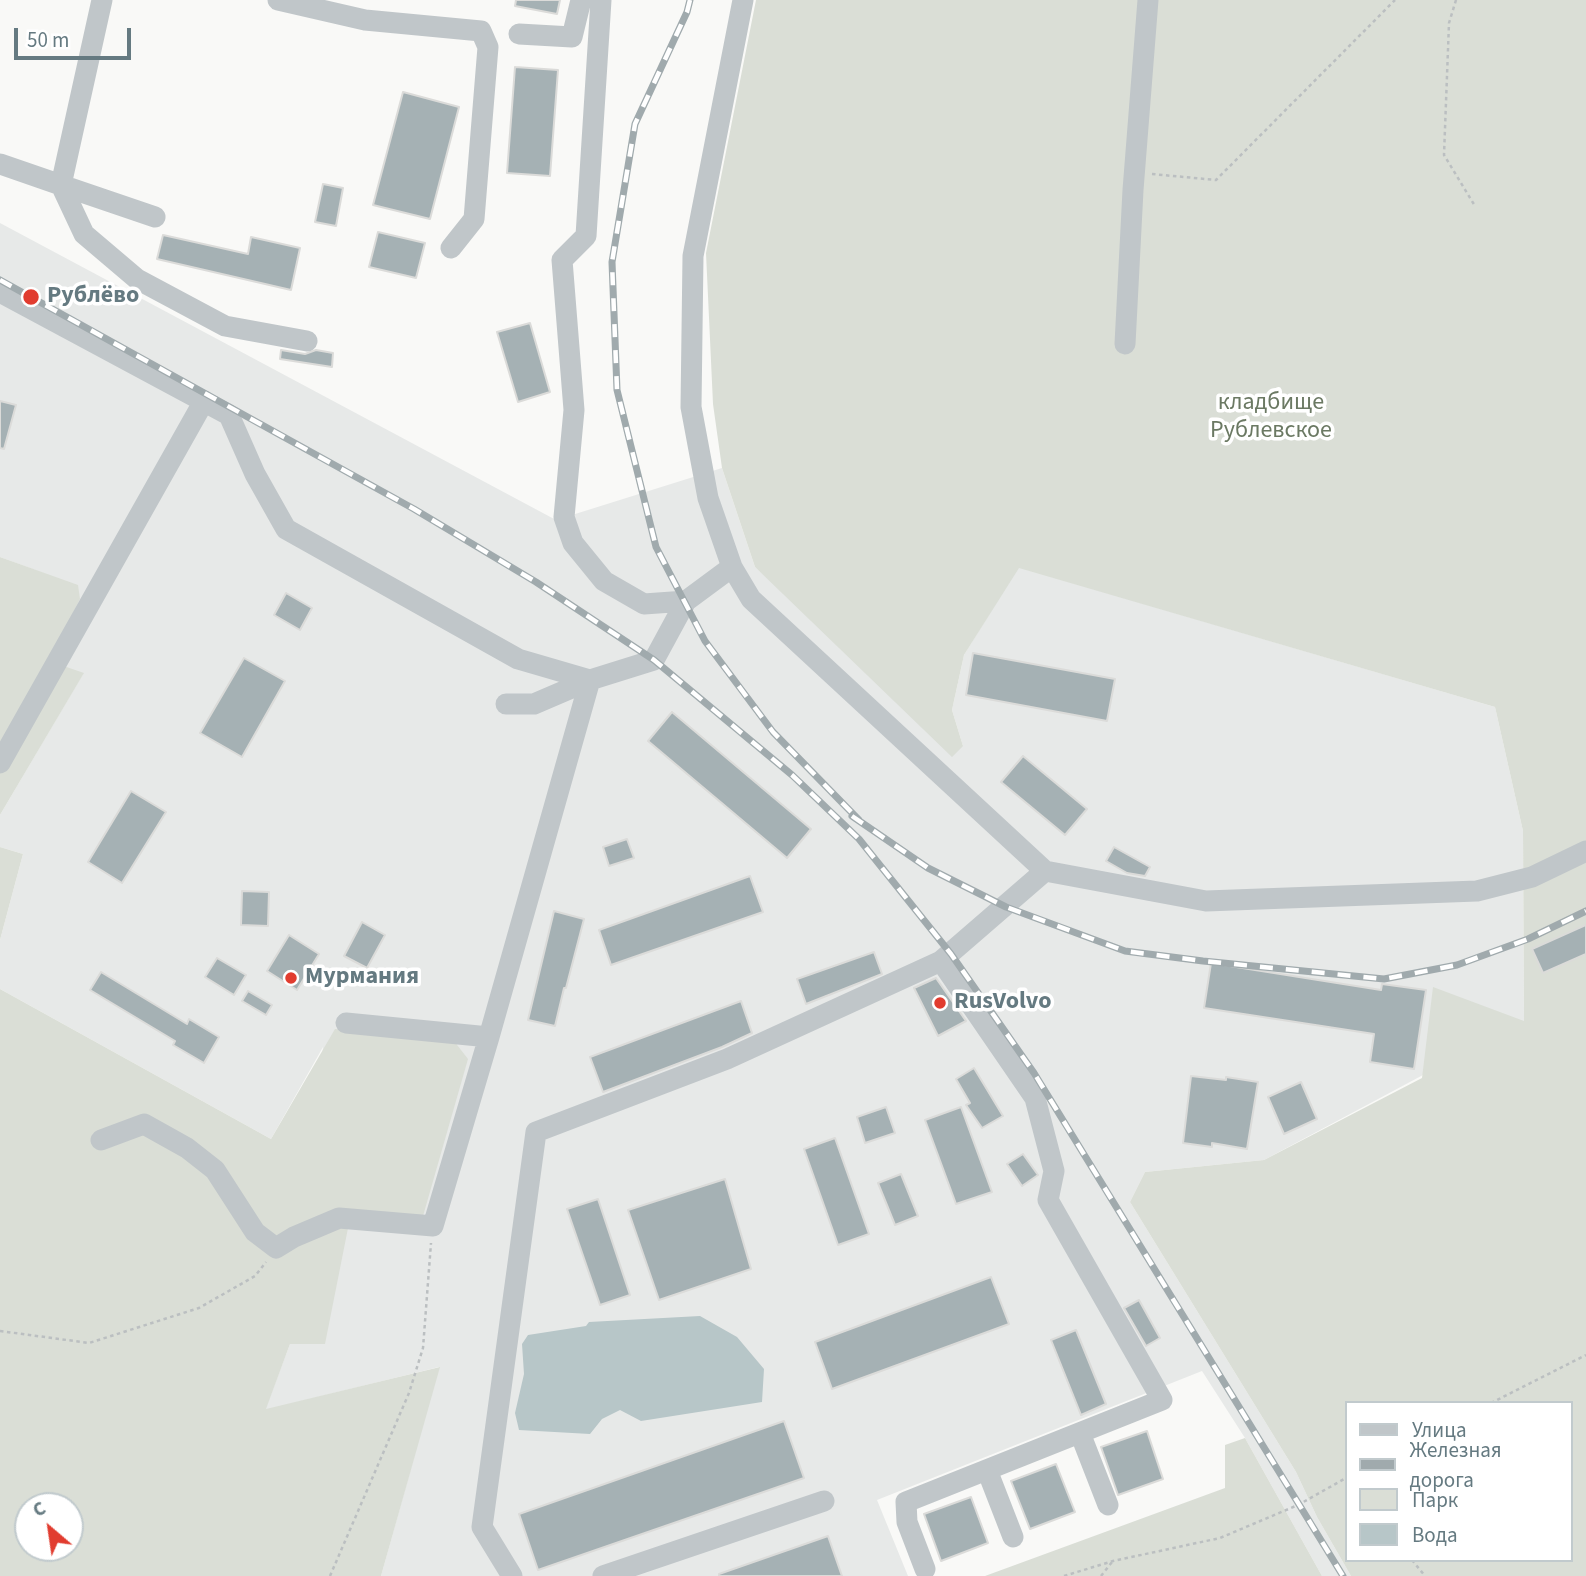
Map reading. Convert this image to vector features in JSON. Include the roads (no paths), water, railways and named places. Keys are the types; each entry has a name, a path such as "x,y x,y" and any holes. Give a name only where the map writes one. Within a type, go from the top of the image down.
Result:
{"lane":[{"path":"102,0 61,185 84,234 137,279 225,326 307,341"},
{"path":"278,0 365,20 481,31 488,47 474,219 451,248"},
{"path":"519,34 572,37 581,0"},
{"path":"601,0 586,236 562,260 574,410 564,517 573,543 604,581 644,604 686,601"},
{"path":"743,0 693,256 691,407 708,498 732,567 751,599 1045,871 1206,901 1477,891 1532,877 1586,851"},
{"path":"1125,344 1134,172 1148,0"},
{"path":"0,164 155,217"},
{"path":"0,292 229,415 255,474 286,528 518,659 590,680"},
{"path":"0,764 204,401"},
{"path":"506,704 534,704 590,680 653,660 686,601 732,567"},
{"path":"100,1140 144,1124 187,1148 215,1170 255,1233 276,1248 294,1237 339,1218 433,1226 590,680"},
{"path":"512,1576 482,1527 536,1132 727,1059 941,961 1045,871"},
{"path":"925,1569 907,1522 906,1502 1162,1400 1048,1200 1054,1171 1035,1098 941,961"},
{"path":"346,1023 489,1037"},
{"path":"1080,1433 1108,1505"},
{"path":"988,1470 1013,1537"},
{"path":"603,1576 824,1501"}],"water":[{"path":"700,1316 737,1337 764,1369 762,1402 641,1421 620,1410 602,1419 590,1434 519,1430 515,1413 524,1374 522,1344 528,1335 586,1326 589,1322"}],"railway":[{"path":"690,0 687,12 635,124 612,262 617,390 656,547 705,641 773,732 859,820"},
{"path":"0,280 414,509 536,582 654,660 792,775 859,839 951,954 1034,1073 1343,1576"},
{"path":"852,816 928,868 1006,907 1125,951 1384,979 1457,965 1528,939 1586,911"}],"place":[{"name":"Рублёво","path":"31,297"},
{"name":"Мурмания","path":"291,978"},
{"name":"RusVolvo","path":"940,1003"}],"park label":[{"name":"кладбище Рублевское","path":"1271,418"}]}
